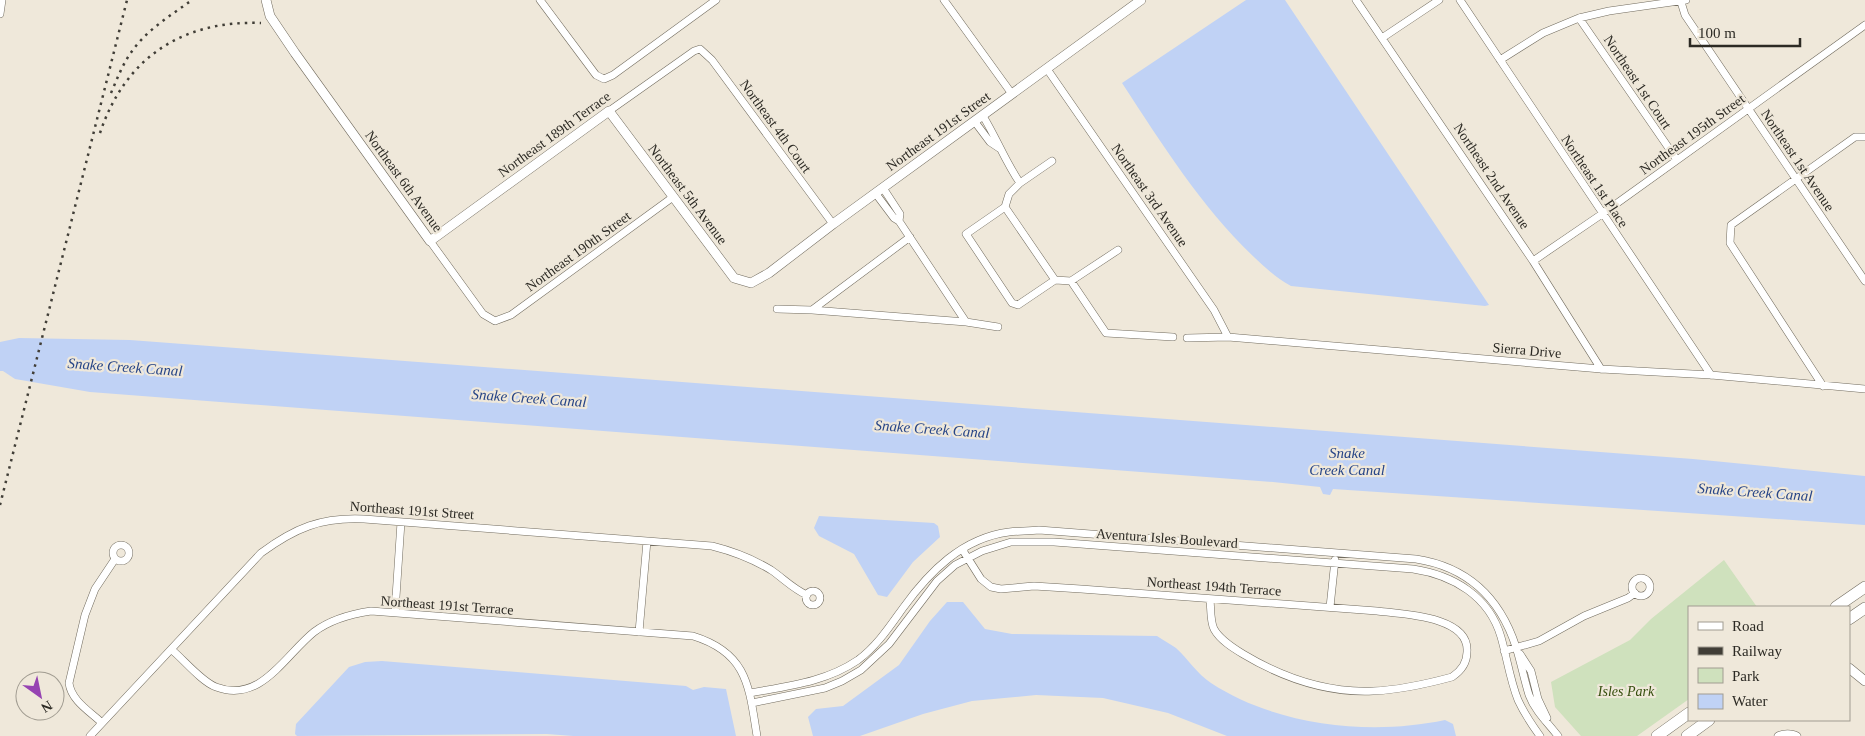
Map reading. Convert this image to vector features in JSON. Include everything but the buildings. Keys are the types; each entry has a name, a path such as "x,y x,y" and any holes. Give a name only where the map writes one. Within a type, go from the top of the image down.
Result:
{"main road":[{"path":"1837,606 1865,587"},
{"path":"1850,619 1865,608"},
{"path":"1656,736 1688,714"},
{"path":"1686,736 1708,721"}],"street":[{"path":"0,14 2,0"},
{"name":"Northeast 6th Avenue","path":"266,0 270,16 294,53 483,314 495,321"},
{"path":"540,0 596,76 604,78 613,75 716,0"},
{"path":"944,0 1012,94"},
{"name":"Northeast 191st Street","path":"751,283 769,273 832,224 1047,70 1141,0"},
{"name":"Northeast 2nd Avenue","path":"1356,0 1533,260 1601,369"},
{"path":"1382,38 1439,0"},
{"name":"Northeast 1st Place","path":"1460,0 1711,375"},
{"path":"1500,60 1543,33 1579,18 1609,10 1684,1"},
{"name":"Northeast 1st Avenue","path":"1684,1 1686,15 1865,281"},
{"name":"Northeast 1st Court","path":"1579,18 1677,160"},
{"name":"Northeast 195th Street","path":"1533,260 1602,214 1865,25"},
{"name":"Northeast 4th Court","path":"694,51 700,49 712,60 832,224"},
{"name":"Northeast 189th Terrace","path":"430,241 694,51"},
{"name":"Northeast 3rd Avenue","path":"1047,70 1214,310 1228,337"},
{"name":"Northeast 5th Avenue","path":"609,111 734,278 751,283"},
{"path":"983,116 997,138 999,148 1020,183"},
{"path":"975,122 990,142 999,148"},
{"path":"1824,386 1730,243 1732,225 1795,178 1855,137 1865,137"},
{"path":"1052,160 1020,183 1009,194 1005,207 966,234 1012,303 1018,305 1055,280 1071,281 1118,250"},
{"path":"879,191 900,214 899,221 966,322"},
{"name":"Northeast 190th Street","path":"495,321 511,316 673,197"},
{"path":"1005,207 1055,280"},
{"path":"812,310 910,237"},
{"path":"1071,281 1106,333 1173,337"},
{"path":"777,309 966,322 998,327"},
{"name":"Sierra Drive","path":"1187,338 1228,337 1601,369 1711,375 1865,389"},
{"name":"Northeast 191st Street","path":"90,736 101,722 172,650 256,559 287,536 300,529 330,520 364,519 712,546 728,550 762,566 783,579 795,590 807,595"},
{"path":"395,612 401,522"},
{"name":"Aventura Isles Boulevard","path":"750,693 830,676 860,659 874,646 931,572 962,549 979,540 1007,532 1039,530 1430,561 1456,571 1472,580 1495,604 1503,617 1516,648 1530,696 1538,711 1558,736"},
{"path":"639,632 647,541"},
{"name":"Aventura Isles Boulevard","path":"752,704 825,688 861,670 889,644 937,581 955,565 982,550 1011,542 1054,542 1412,569 1430,572 1451,579 1476,598 1489,613 1497,627 1519,701 1540,736"},
{"name":"Northeast 194th Terrace","path":"962,549 981,579 991,587 1001,589 1047,586 1330,607 1403,614 1444,623 1453,626 1461,632 1468,650 1466,662 1459,672 1452,677 1398,690 1372,691 1314,686 1283,675 1260,664 1235,649 1220,637 1213,628 1210,599"},
{"path":"1330,607 1336,554"},
{"path":"101,722 73,697 68,683 85,615 95,589 115,559"},
{"path":"1504,651 1539,641 1568,624 1628,598 1634,593"},
{"name":"Northeast 191st Terrace","path":"172,650 216,687 229,690 246,689 261,684 271,676 299,646 328,623 355,614 395,612 693,636 706,640 732,657 744,676 750,693"},
{"path":"1850,669 1865,680"},
{"path":"750,693 757,736"},
{"path":"1780,735 1794,734 1797,736"}],"green space":[{"name":"Isles Park","path":"1724,560 1756,606 1688,606 1688,700 1637,736 1581,736 1555,707 1551,682 1630,640 1651,619"}],"water":[{"path":"1246,0 1285,0 1489,305 1291,286 1276,277 1255,258 1200,197 1122,83"},
{"name":"Snake Creek Canal","path":"19,338 130,340 1693,459 1865,476 1865,525 1333,489 1330,495 1323,494 1320,487 1273,482 90,392 15,379 0,371 0,342"},
{"path":"819,516 934,523 938,526 940,537 913,562 887,597 878,595 854,554 819,536 814,528"},
{"path":"947,602 963,602 985,629 1012,634 1157,636 1176,648 1211,683 1237,698 1294,718 1355,727 1416,725 1445,720 1453,724 1456,736 1227,736 1168,713 1103,698 1036,695 972,701 923,714 860,736 813,736 808,717 816,709 843,706 899,665 930,621"},
{"path":"382,661 686,686 693,690 704,687 726,689 736,736 573,736 547,734 297,736 295,734 296,724 349,667 365,662"}],"railway":[{"path":"0,505 127,0"},
{"path":"111,93 124,63 136,46 158,24 192,0"},
{"path":"100,133 111,107 125,84 141,64 160,49 182,37 206,28 232,24 261,23"}]}
